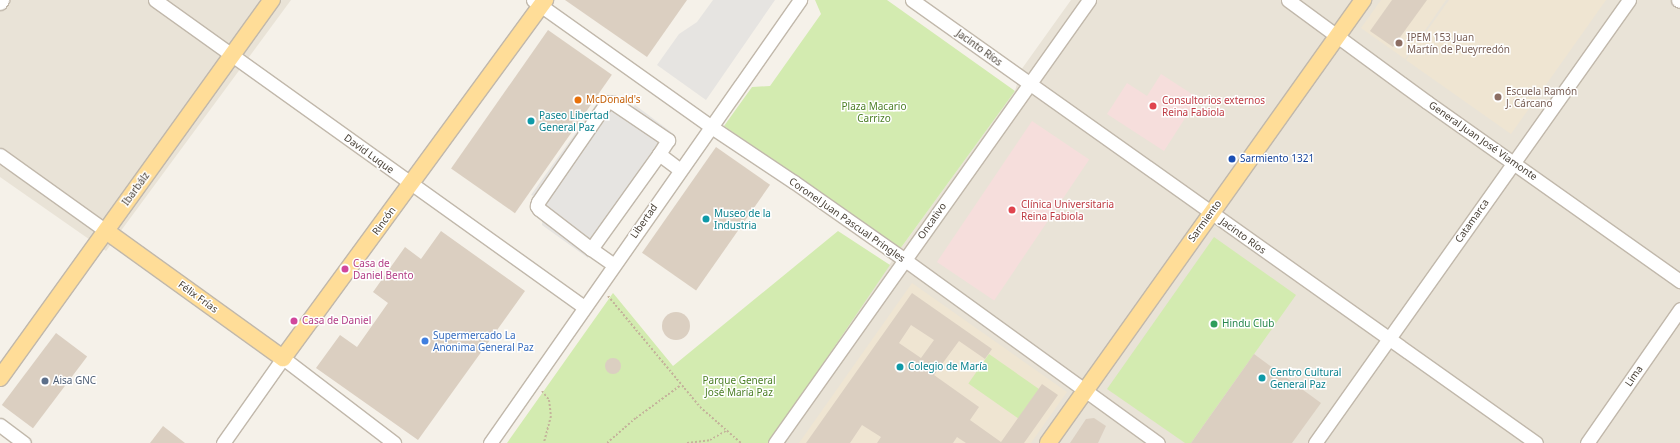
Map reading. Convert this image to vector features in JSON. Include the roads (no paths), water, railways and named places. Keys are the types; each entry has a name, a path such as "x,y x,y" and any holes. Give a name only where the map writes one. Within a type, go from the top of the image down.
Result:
{"main road":[{"name":"Ibarbálz","path":"0,378 272,0"},
{"name":"Sarmiento","path":"1048,443 1363,0"},
{"name":"Rincón","path":"283,358 411,184 540,2"},
{"name":"Félix Frías","path":"106,231 283,358"}],"street":[{"name":"David Luque","path":"154,0 584,307"},
{"name":"Libertad","path":"490,443 710,126 800,0"},
{"name":"Jacinto Ríos","path":"912,0 1387,339 1536,443"},
{"name":"Oncativo","path":"775,443 1089,0"},
{"name":"General Juan José Viamonte","path":"1288,0 1338,35 1427,102 1680,280"},
{"name":"Catamarca","path":"1315,443 1387,339 1629,0"},
{"name":"Coronel Juan Pascual Pringles","path":"540,2 710,126 794,182 905,260 1084,391 1158,443"},
{"path":"591,249 668,140 612,102 607,102 538,202 538,206 539,209 591,249 614,265"},
{"path":"659,154 680,170"},
{"name":"Félix Frías","path":"0,155 106,231"},
{"name":"Lima","path":"1587,443 1680,309"},
{"name":"Félix Frías","path":"283,358 394,443"},
{"name":"Rincón","path":"222,443 283,358"},
{"path":"0,425 24,443"}],"place":[{"name":"IPEM 153 Juan Martín de Pueyrredón","path":"1399,43"},
{"name":"Escuela Ramón J. Cárcano","path":"1498,97"},
{"name":"McDonald's","path":"578,100"},
{"name":"Consultorios externos Reina Fabiola","path":"1153,106"},
{"name":"Paseo Libertad General Paz","path":"531,121"},
{"name":"Sarmiento 1321","path":"1232,159"},
{"name":"Clínica Universitaria Reina Fabiola","path":"1012,210"},
{"name":"Museo de la Industria","path":"706,219"},
{"name":"Casa de Daniel Bento","path":"345,269"},
{"name":"Casa de Daniel","path":"294,321"},
{"name":"Hindu Club","path":"1214,324"},
{"name":"Supermercado La Anonima General Paz","path":"425,341"},
{"name":"Colegio de María","path":"900,367"},
{"name":"Centro Cultural General Paz","path":"1262,378"},
{"name":"Aisa GNC","path":"45,381"}],"park label":[{"name":"Plaza Macario Carrizo","path":"874,112"},
{"name":"Parque General José María Paz","path":"739,386"}]}
